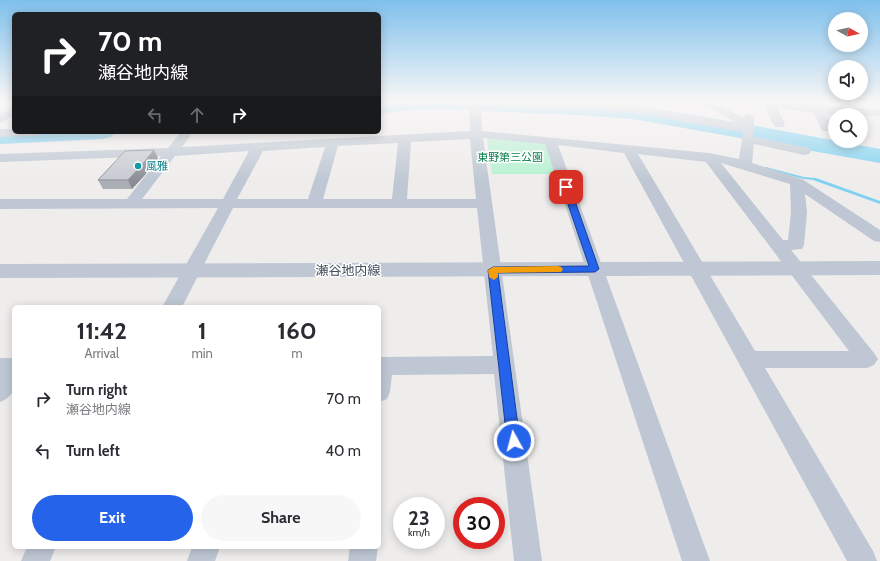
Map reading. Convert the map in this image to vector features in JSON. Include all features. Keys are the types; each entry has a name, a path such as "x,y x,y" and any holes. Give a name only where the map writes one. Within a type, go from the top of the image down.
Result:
{"street":[{"path":"476,128 528,561"},
{"path":"730,128 749,132 804,151"},
{"path":"744,128 749,132"},
{"path":"745,166 749,128"},
{"path":"0,134 12,133"},
{"path":"131,204 185,134"},
{"path":"0,158 171,152 476,134 727,160 797,182 880,237"},
{"path":"399,203 405,138"},
{"path":"550,141 696,561"},
{"path":"314,203 333,142"},
{"path":"173,305 258,147"},
{"path":"628,149 863,561"},
{"path":"709,157 867,359 748,360"},
{"path":"778,245 796,245 799,212 797,182"},
{"path":"0,204 485,203"},
{"name":"瀬谷地内線","path":"0,271 880,268"},
{"path":"381,366 505,366"},
{"path":"0,367 12,367"},
{"path":"0,392 12,376"},
{"path":"35,561 41,549"},
{"path":"201,561 205,549"},
{"path":"362,561 364,549"}],"green space":[{"name":"東野第三公園","path":"491,137 549,144 555,174 492,174 487,139"}],"building":[{"path":"154,150 128,180 98,180 125,151"}],"waterway":[{"path":"724,128 880,156"},
{"path":"0,137 62,134"},
{"path":"766,168 804,178 814,179 880,203"}],"slow traffic":[{"path":"494,277 493,270 558,269"}],"place":[{"name":"風雅","path":"138,166"}],"route":[{"path":"514,441 493,270 595,269 566,187"}]}
